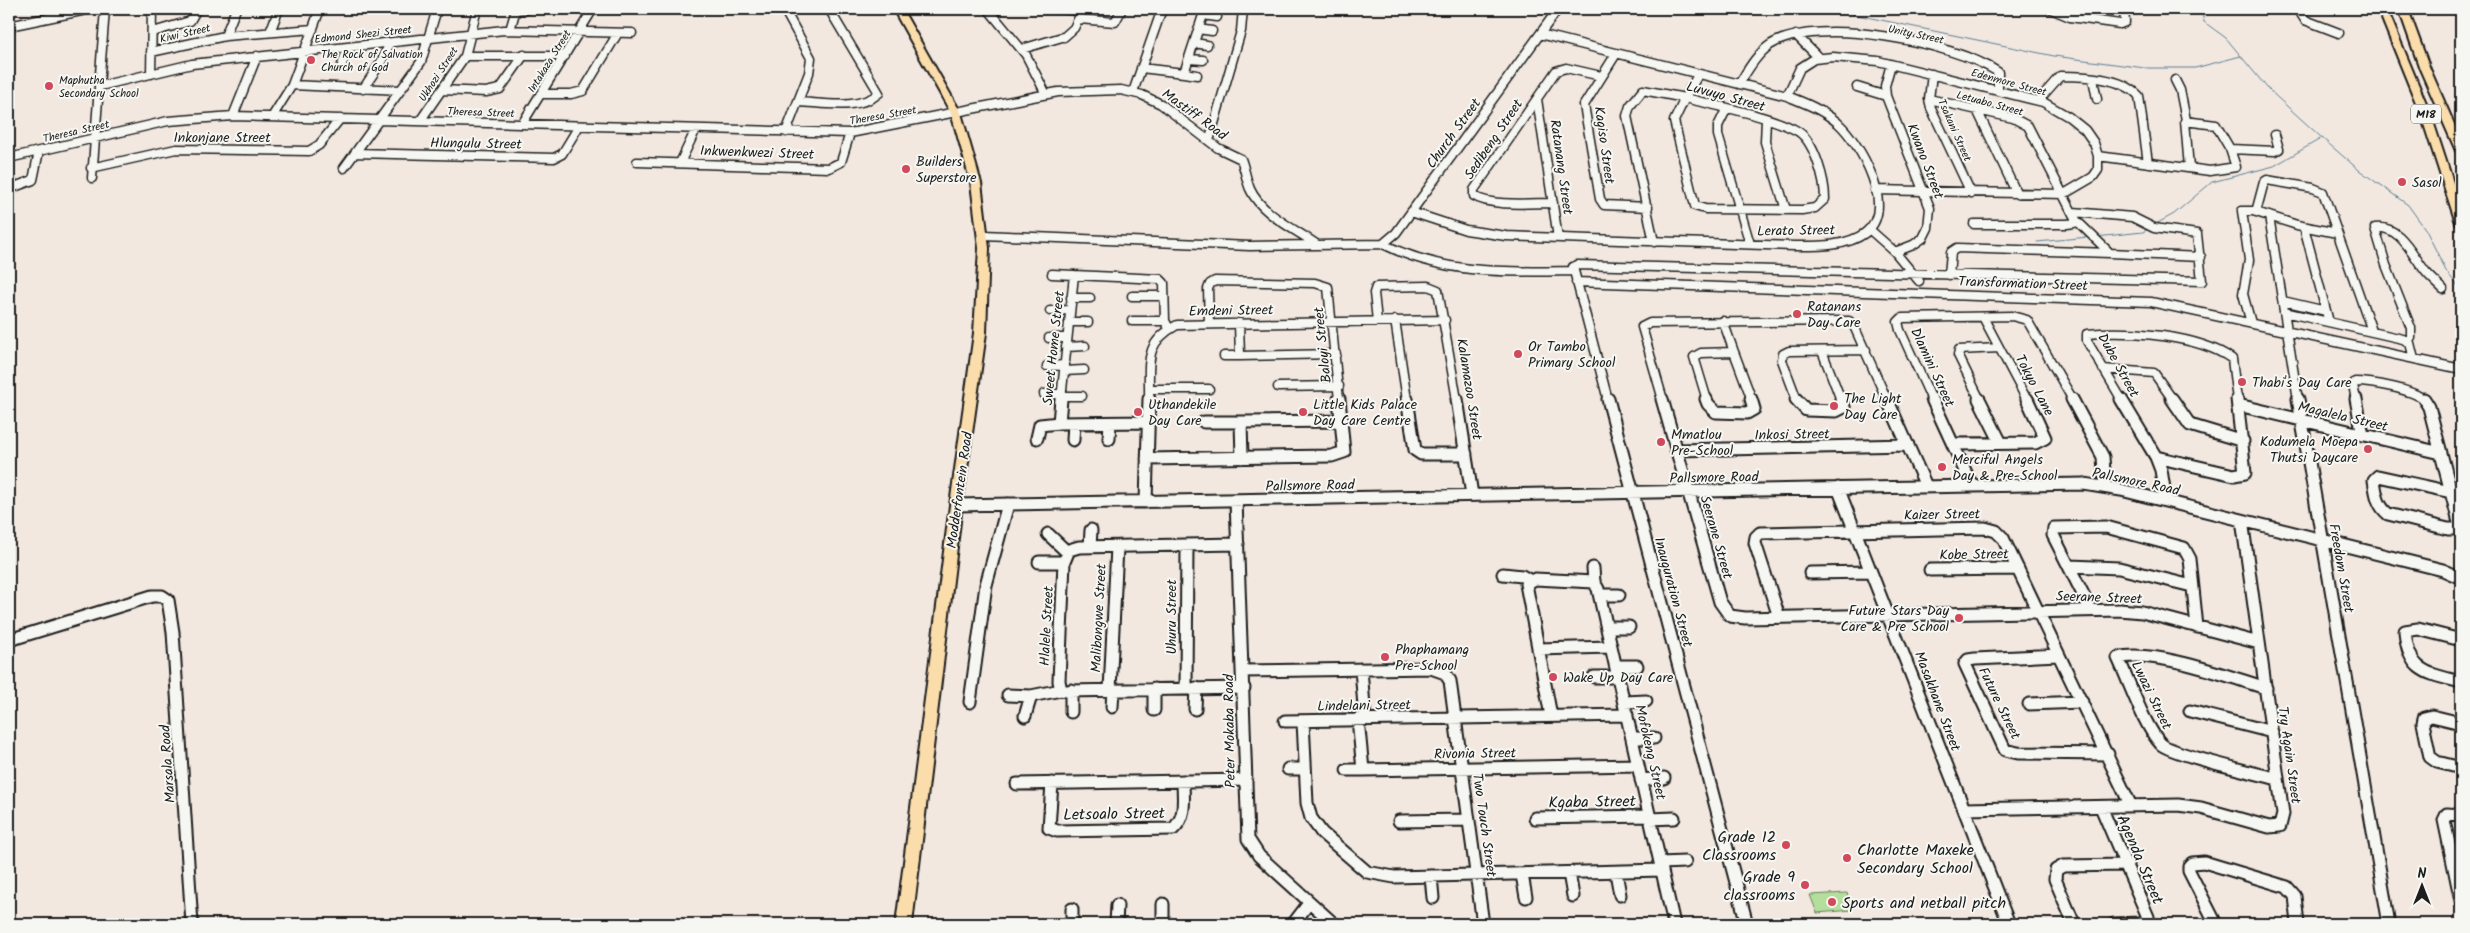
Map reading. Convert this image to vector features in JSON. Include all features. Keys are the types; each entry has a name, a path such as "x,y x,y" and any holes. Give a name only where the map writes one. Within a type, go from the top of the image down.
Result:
{"main road":[{"name":"Modderfontein Road","path":"891,9 921,57 929,64"},
{"name":"Modderfontein Road","path":"897,9 956,112 976,183 984,235 981,326 956,505 904,924"},
{"name":"M18","path":"2382,9 2426,114 2458,202 2461,223"},
{"name":"M18","path":"2403,9 2425,69 2461,151"}],"street":[{"path":"9,19 11,9"},
{"path":"9,26 53,13 91,9"},
{"path":"92,178 91,168 100,86 105,9"},
{"path":"152,9 152,74"},
{"path":"152,32 190,21 197,9"},
{"path":"225,36 236,9"},
{"path":"270,32 279,9"},
{"path":"272,117 292,85 320,9 326,9"},
{"path":"344,168 421,62 436,9"},
{"name":"Ukhozi Street","path":"420,121 465,56 477,9"},
{"path":"510,30 516,9 528,9"},
{"name":"Intakaza Street","path":"522,124 594,9"},
{"path":"784,9 811,58 809,74 786,132"},
{"path":"799,102 852,103 873,99 879,94 829,9"},
{"path":"988,9 1009,38 1022,49 1046,94"},
{"path":"1022,49 1062,37 1074,28 1083,10 1062,9"},
{"path":"1079,20 1115,22 1122,9"},
{"path":"1133,92 1162,9"},
{"path":"1209,141 1241,31 1243,9"},
{"name":"Church Street","path":"1383,244 1392,238 1558,9"},
{"path":"2051,9 2070,17 2120,24 2125,22 2124,9"},
{"path":"2298,9 2305,20 2339,33"},
{"path":"1184,73 1204,12 1217,17"},
{"name":"Kiwi Street","path":"152,52 225,36 313,29"},
{"path":"1198,29 1212,31"},
{"name":"Edmond Shezi Street","path":"100,86 192,64 510,30 632,33"},
{"name":"Unity Street","path":"1739,84 1764,50 1775,42 1821,31 1852,32 1984,62 1996,69 1999,77 1998,89"},
{"path":"541,94 571,94 583,91 618,33"},
{"path":"1540,34 1786,96 1818,108 1844,126 1861,153 1876,190 1878,214 1869,229 1895,252 1919,282"},
{"path":"1786,96 1800,68 1809,61 1819,58 1796,36"},
{"path":"363,89 390,43"},
{"path":"1194,43 1207,45"},
{"path":"342,65 348,47"},
{"name":"Kagiso Street","path":"1616,54 1587,98 1584,110 1600,202 1608,205 1648,207"},
{"path":"232,116 257,56"},
{"path":"465,56 565,56"},
{"path":"442,90 486,92 500,88 524,56"},
{"name":"Edenmore Street","path":"1819,58 1848,57 1891,64 2038,100 2080,125 2091,139 2098,156"},
{"path":"1189,59 1204,60"},
{"name":"Kwano Street","path":"1891,64 1885,86 1886,96 1926,192 1930,208 1926,233 1919,241 1895,252"},
{"path":"1141,68 1198,75"},
{"name":"Sedibeng Street","path":"1553,203 1486,201 1477,198 1474,193 1475,188 1510,135 1556,71 1560,68 1569,68 1601,76"},
{"name":"Tsakani Street","path":"1932,74 1929,98 1931,108 1971,193"},
{"path":"1685,99 1698,75"},
{"path":"2038,100 2057,76 2067,75 2124,85 2137,92 2148,163"},
{"path":"2093,79 2097,99"},
{"path":"2175,80 2180,90 2186,120 2184,122 2189,168"},
{"path":"292,85 401,90"},
{"path":"1857,87 1886,96"},
{"name":"Mastiff Road","path":"956,112 1046,94 1087,89 1133,92 1160,104 1224,152 1241,160 1248,185 1253,194 1274,213 1316,244"},
{"name":"Luvuyo Street","path":"1654,242 1648,207 1627,119 1628,110 1638,92 1643,90 1685,99 1790,127 1804,136 1812,152 1825,187 1825,199 1821,206 1810,209 1786,210 1701,208 1693,204 1674,124 1685,99"},
{"name":"Letuabo Street","path":"1929,98 2013,118 2028,126 2074,216 2110,253"},
{"name":"Ratanang Street","path":"1537,99 1558,238"},
{"path":"1726,110 1718,126 1718,135 1750,244"},
{"path":"1976,110 2017,194"},
{"name":"Theresa Street","path":"9,158 168,121 232,116 850,133 874,130 956,112"},
{"name":"Inkonjane Street","path":"91,168 176,149 309,151 319,145 340,119"},
{"path":"1766,120 1765,142 1786,210"},
{"path":"1876,190 2064,194 2093,177 2098,170 2098,156 2214,172 2236,167 2230,149 2216,125 2186,120"},
{"name":"Hlungulu Street","path":"354,153 554,158 562,154 579,126"},
{"name":"Inkwenkwezi Street","path":"696,129 680,163 834,167 841,162 850,133"},
{"path":"2230,149 2275,151 2279,149 2275,135"},
{"path":"9,189 33,180 39,151"},
{"path":"637,162 680,163"},
{"path":"2256,212 2264,182 2267,180 2316,188 2325,195 2372,331"},
{"path":"2251,323 2244,294 2249,260 2241,213 2245,210 2256,212 2304,227 2337,233"},
{"name":"Lerato Street","path":"1411,212 1484,234 1654,242 1836,244 1858,237 1869,229"},
{"path":"984,235 1250,246 1383,244 1421,261 1457,268 1573,269 1577,265 2200,282 2203,280 2199,238 2195,233 2157,228 2132,217 2074,216 2074,223 2067,224 1974,224"},
{"name":"Freedom Street","path":"2269,216 2286,330 2389,924"},
{"path":"2304,227 2329,322"},
{"path":"2414,359 2408,341 2412,332 2386,266 2375,228 2384,227 2396,234 2425,271 2443,289"},
{"path":"1949,275 1951,252 1957,248 2201,257"},
{"name":"Inauguration Street","path":"1573,269 1747,924"},
{"name":"Sweet Home Street","path":"1052,274 1160,279 1164,283 1167,324"},
{"name":"Sweet Home Street","path":"1059,423 1074,275"},
{"name":"Baloyi Street","path":"1147,460 1340,455 1344,452 1340,386 1328,287 1322,284 1219,280 1210,284 1208,289 1209,324"},
{"name":"Transformation Street","path":"1576,282 2141,301 2286,330 2461,369"},
{"name":"Kalamazoo Street","path":"1377,321 1374,293 1376,287 1428,286 1437,288 1445,320 1472,495"},
{"path":"1132,296 1164,296"},
{"path":"1071,298 1090,298"},
{"path":"2283,301 2326,311"},
{"path":"1050,311 1070,310"},
{"path":"2284,312 2372,331 2408,341"},
{"name":"Dlamini Street","path":"1972,486 1898,322 1906,318 1983,317 2024,319 2031,326 2097,442 2103,458 2105,486"},
{"name":"Tokyo Lane","path":"1954,444 2040,442 2045,436 1983,317"},
{"path":"1395,320 1415,450 1421,454 1466,454"},
{"name":"Emdeni Street","path":"1132,321 1167,324 1209,324 1445,320"},
{"name":"Seerane Street","path":"1926,486 1854,324 1847,320 1650,323 1642,327 1676,450 1724,610 1730,616 1739,618 2037,610 2131,610 2259,642"},
{"path":"1723,321 1735,352 1753,404 1751,412 1722,413 1712,410 1708,404 1694,362 1694,356 1699,354 1735,352"},
{"path":"1069,322 1088,322"},
{"path":"1239,323 1240,356"},
{"path":"1146,502 1152,347 1167,324"},
{"name":"Dube Street","path":"2166,501 2161,470 2156,457 2087,341 2086,337 2088,334 2161,336 2218,350 2230,356 2238,405"},
{"path":"1049,338 1085,346"},
{"path":"1999,348 1965,348 1959,350 1958,355 2002,443"},
{"path":"1822,351 1844,408 1839,410 1813,411 1801,408 1782,360 1783,354 1786,352 1822,351 1866,350"},
{"path":"1224,356 1336,354"},
{"path":"1047,366 1084,370"},
{"path":"2103,369 2154,373 2190,425 2243,441"},
{"path":"2363,435 2352,385 2357,381 2423,398 2429,406 2452,492 2460,526 2453,529 2386,514 2379,505 2374,480 2376,477 2381,476 2452,492"},
{"path":"1278,387 1340,386"},
{"path":"1149,390 1209,389"},
{"path":"1044,394 1082,396"},
{"path":"2156,457 2234,475 2244,474 2246,467 2238,405"},
{"name":"Magalela Street","path":"2238,405 2441,453"},
{"path":"1204,422 1343,421"},
{"name":"Sweet Home Street","path":"1037,438 1040,425 1148,422"},
{"path":"1241,422 1242,458"},
{"path":"1073,440 1074,423"},
{"path":"1109,439 1110,423"},
{"name":"Inkosi Street","path":"1676,450 1908,445"},
{"name":"Pallsmore Road","path":"956,505 2074,484 2105,486 2444,570 2461,578"},
{"name":"Masakhane Street","path":"1838,488 2009,924"},
{"name":"Peter Mokaba Road","path":"1236,500 1244,688 1246,826 1252,848 1309,903 1334,924"},
{"path":"970,702 986,585 1008,504"},
{"name":"Try Again Street","path":"1964,809 2190,806 2262,826 2280,826 2283,818 2242,520"},
{"path":"2091,610 2053,530 2057,528 2106,527 2184,548 2190,559 2197,626"},
{"name":"Kaizer Street","path":"1779,617 1755,543 1756,537 1760,533 1990,529 2001,535 2108,754 2131,806"},
{"path":"1090,547 1091,530"},
{"path":"1048,534 1066,557"},
{"path":"1039,562 1066,557 1072,548 1238,544"},
{"name":"Uhuru Street","path":"1187,546 1191,688 1195,710"},
{"name":"Malibongwe Street","path":"1112,707 1117,547"},
{"name":"Hlalele Street","path":"1066,557 1060,664 1071,712"},
{"path":"2070,566 2119,568 2192,586"},
{"path":"1503,574 1522,576 1529,580 1594,582 1594,568"},
{"name":"Kobe Street","path":"1930,570 2018,569"},
{"path":"1810,573 1871,572"},
{"path":"1529,580 1526,588 1551,716"},
{"name":"Mofokeng Street","path":"1594,582 1600,595 1674,924"},
{"path":"1600,595 1619,594"},
{"name":"Marsala Road","path":"9,640 152,596 164,596 169,602 192,924"},
{"path":"1607,627 1629,627"},
{"path":"2461,640 2418,629 2405,632 2413,666 2423,671 2461,682"},
{"path":"1538,649 1611,647"},
{"name":"Future Street","path":"2059,655 1975,658 1968,660 1965,664 2005,750 2018,753 2108,754"},
{"name":"Lwazi Street","path":"2266,688 2157,658 2126,655 2118,658 2152,731 2162,745 2179,752 2278,779"},
{"path":"1594,677 1637,666"},
{"name":"Two Touch Street","path":"1361,669 1431,668 1445,672 1450,681 1478,876 1483,924"},
{"path":"1243,671 1361,669 1363,770"},
{"path":"1008,695 1031,696 1066,690 1244,688"},
{"path":"1154,689 1154,710"},
{"path":"1025,716 1031,696"},
{"path":"1624,702 1646,701"},
{"path":"2029,704 2082,702"},
{"path":"2190,711 2272,732"},
{"name":"Lindelani Street","path":"1627,715 1303,721 1307,803 1311,818 1322,833 1366,872 1382,876 1478,876 1616,872 1685,862"},
{"path":"2461,724 2432,716 2424,718 2423,723 2430,757 2437,762 2461,768"},
{"path":"1285,721 1303,721"},
{"path":"1632,738 1654,738"},
{"name":"Rivonia Street","path":"1347,770 1638,765"},
{"path":"1288,769 1305,769"},
{"path":"1641,780 1664,778"},
{"path":"1017,784 1246,780"},
{"name":"Letsoalo Street","path":"1052,783 1049,828 1058,831 1173,829 1180,825 1183,818 1183,781"},
{"name":"Agenda Street","path":"2101,807 2148,917 2144,922 2140,923 2114,924"},
{"path":"2461,815 2452,813 2444,816 2457,863 2461,901"},
{"name":"Kgaba Street","path":"1535,818 1674,818"},
{"path":"1399,821 1469,820"},
{"path":"2219,923 2189,871 2189,866 2192,863 2204,862 2287,887 2295,896 2298,924"},
{"path":"2074,924 2056,879 2056,870 2063,866 2127,865"},
{"path":"1616,872 1620,895"},
{"path":"1569,873 1573,896"},
{"path":"1522,875 1526,896"},
{"path":"1431,876 1433,898"},
{"path":"1293,924 1309,903"},
{"path":"1163,904 1163,924"},
{"path":"1116,924 1117,905"},
{"path":"1072,909 1072,924"}],"green space":[{"name":"Sports and netball pitch","path":"1847,893 1853,910 1817,913 1810,895"}],"waterway":[{"path":"1828,9 2054,56 2145,68 2195,68 2241,56"},
{"path":"2201,9 2204,22 2226,38 2241,56"},
{"path":"2241,56 2268,89 2322,138"},
{"path":"2154,225 2174,214 2212,182 2274,166 2322,138"},
{"path":"2322,138 2359,170 2408,205 2426,230 2446,271 2461,290"},
{"path":"2096,237 2143,232 2148,229"},
{"path":"2037,242 2089,237"}],"place":[{"name":"The Rock of Salvation Church of God","path":"311,60"},
{"name":"Maphutha Secondary School","path":"49,86"},
{"name":"Builders Superstore","path":"906,169"},
{"name":"Sasol","path":"2402,182"},
{"name":"Ratanans Day Care","path":"1797,314"},
{"name":"Or Tambo Primary School","path":"1518,354"},
{"name":"Thabi's Day Care","path":"2242,382"},
{"name":"The Light Day Care","path":"1834,406"},
{"name":"Uthandekile Day Care","path":"1138,412"},
{"name":"Little Kids Palace Day Care Centre","path":"1303,412"},
{"name":"Mmatlou Pre-School","path":"1661,442"},
{"name":"Kodumela Moepa Thutsi Daycare","path":"2368,449"},
{"name":"Merciful Angels Day & Pre-School","path":"1942,467"},
{"name":"Future Stars Day Care & Pre School","path":"1959,618"},
{"name":"Phaphamang Pre-School","path":"1385,657"},
{"name":"Wake Up Day Care","path":"1553,677"},
{"name":"Grade 12 Classrooms","path":"1786,845"},
{"name":"Charlotte Maxeke Secondary School","path":"1847,858"},
{"name":"Grade 9 classrooms","path":"1805,885"},
{"name":"Sports and netball pitch","path":"1832,902"}]}
